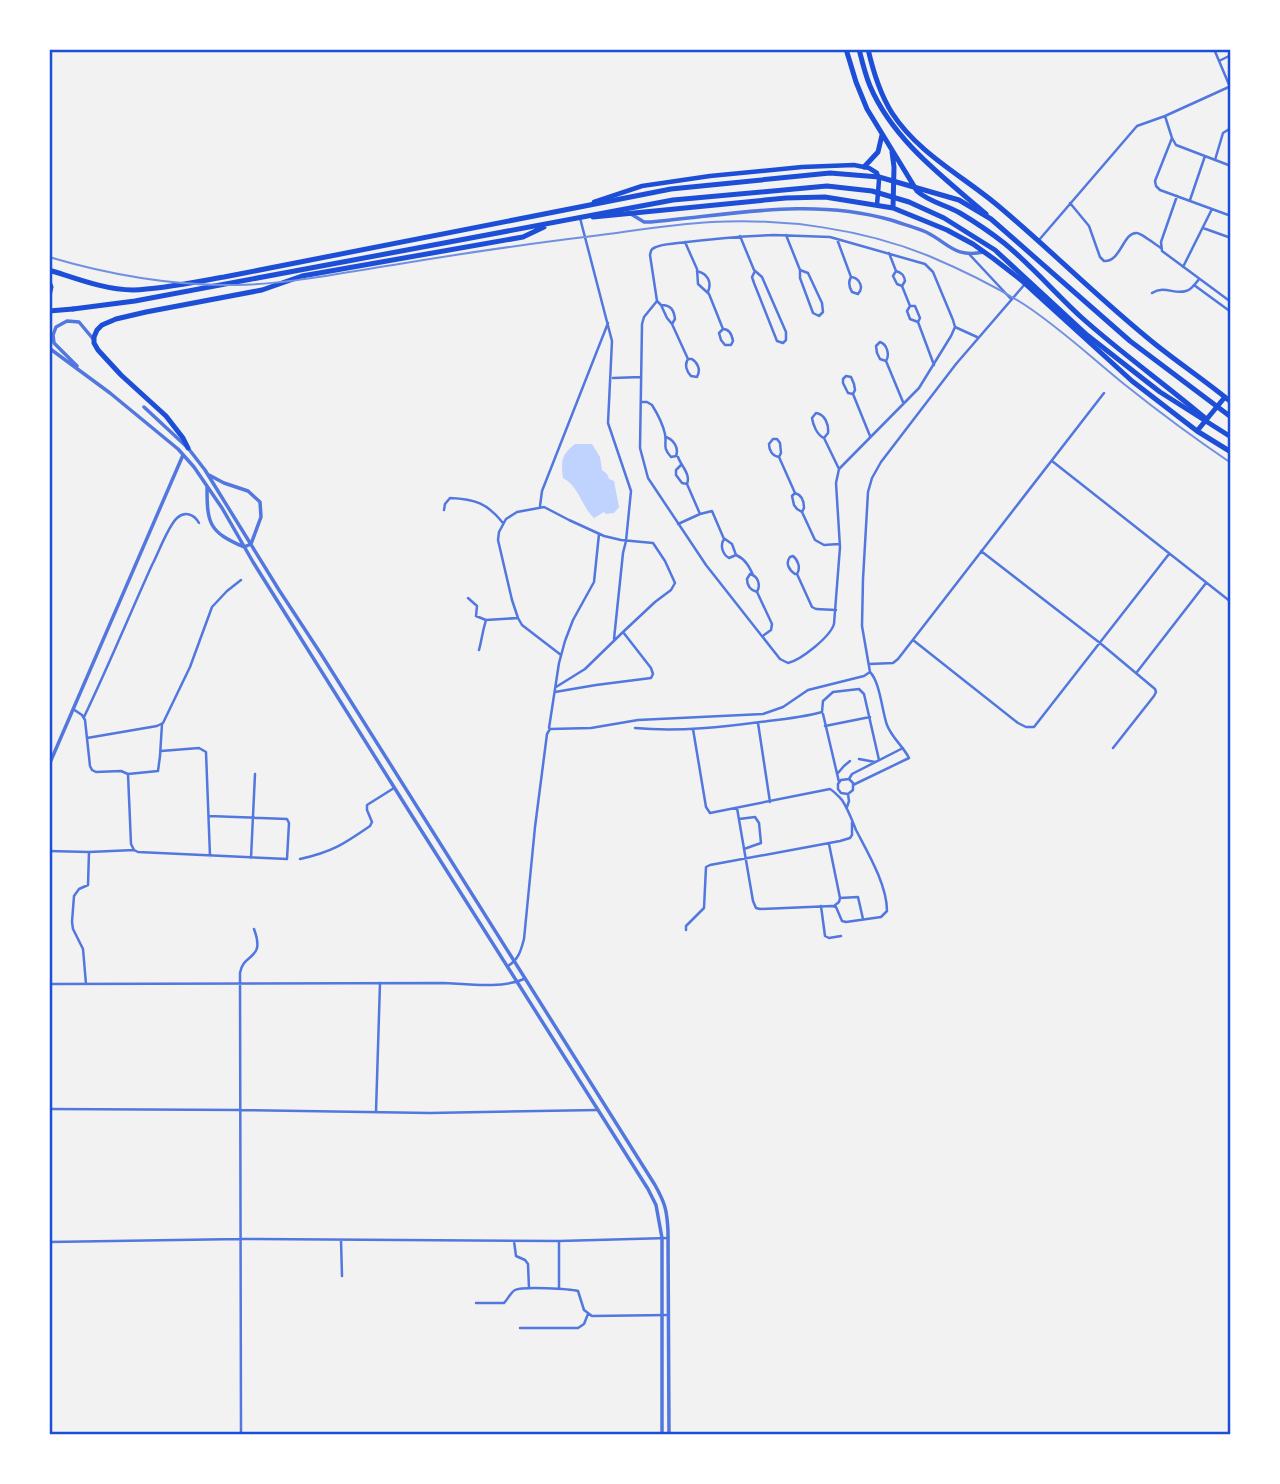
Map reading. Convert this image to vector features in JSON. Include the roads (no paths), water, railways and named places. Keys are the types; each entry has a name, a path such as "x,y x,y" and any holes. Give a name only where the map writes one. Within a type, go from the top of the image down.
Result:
{"main road":[{"path":"846,49 863,100 909,179 922,196 958,212 1006,244 1068,304 1139,366 1218,429"},
{"path":"859,49 869,85 893,125 924,159 1130,341 1231,417"},
{"path":"868,49 873,69 892,113 925,149 995,203 1156,345 1231,402"},
{"path":"863,167 878,152 882,134"},
{"path":"892,149 892,208"},
{"path":"580,207 642,186 710,176 853,165 869,168 877,173 877,205"},
{"path":"49,270 118,288 161,287 224,277 671,188 830,173 879,177 958,200 991,219"},
{"path":"49,311 135,301 673,200 827,187 872,191 909,202 944,218 995,250 1087,335 1160,392 1231,437"},
{"path":"580,218 786,198 825,197 892,208 947,230 984,252 1025,284 1132,381 1197,431 1231,452"},
{"path":"188,448 166,416 97,350 95,333 105,322 262,290 302,276 523,237 549,223"},
{"path":"49,282 49,296"},
{"path":"1197,431 1225,397"}],"street":[{"path":"1038,242 1133,129 1230,87 1214,49"},
{"path":"1219,61 1231,55"},
{"path":"1165,116 1172,138 1180,147 1231,166"},
{"path":"1215,160 1223,133 1231,128"},
{"path":"1172,138 1155,181 1156,186 1160,190 1231,216"},
{"path":"1190,201 1205,156"},
{"path":"1177,196 1161,242 1163,253 1231,302"},
{"path":"1070,203 1089,226 1100,257 1104,261 1113,259 1134,233 1161,248"},
{"path":"631,214 644,222 651,222 778,208 849,212 885,219 925,232 954,250 969,254 984,252"},
{"path":"1183,267 1212,209"},
{"path":"580,218 613,346 608,423 631,491 614,622 614,641"},
{"path":"1203,228 1231,238"},
{"path":"786,235 813,313 819,316 823,312 822,303 808,273 800,270"},
{"path":"816,235 925,264 930,269 955,327 919,388 839,469 836,483 840,544 832,631 792,663 780,659 711,572 652,485 640,448 642,324 644,317 657,301 650,251 653,247 740,236 816,235"},
{"path":"740,236 755,271 762,277 786,332 786,340 783,343 777,341 754,283 752,277 755,271"},
{"path":"836,239 851,277 850,289 858,294 861,284 851,277"},
{"path":"685,242 697,271 698,284 708,293 723,329 732,335 731,345 725,345 721,340 719,333 723,329"},
{"path":"889,253 896,271 904,276 902,286"},
{"path":"969,254 1011,299"},
{"path":"697,271 705,274 709,280 708,293"},
{"path":"896,271 892,276 893,280 902,286 910,306"},
{"path":"1152,293 1162,289 1185,292 1199,279"},
{"path":"853,785 909,758 890,731 876,682 870,673 862,617 867,506 872,478 881,462 978,337 1025,284"},
{"path":"1194,285 1231,312"},
{"path":"657,301 672,309 675,319 672,324"},
{"path":"662,304 688,359 688,373 697,377 697,363 688,359"},
{"path":"910,306 917,308 920,317 918,322 934,365"},
{"path":"910,306 907,309 909,318 918,322"},
{"path":"86,375 56,346 53,335 60,324 74,321 81,324 94,340"},
{"path":"540,506 542,491 608,323"},
{"path":"955,327 978,337"},
{"path":"886,361 880,359 877,353 876,346 880,342 887,351 886,361 904,404"},
{"path":"49,348 127,407 184,455 207,485 394,788 653,1198 665,1238"},
{"path":"853,394 848,393 843,383 843,379 848,376 855,384 853,394 871,437"},
{"path":"611,378 641,377"},
{"path":"869,664 895,662 1104,393"},
{"path":"641,402 652,405 666,437 674,442 700,514"},
{"path":"144,407 172,431 208,475 665,1204 668,1213 665,1238 662,1435"},
{"path":"824,438 828,427 824,417 816,413 813,421 839,469"},
{"path":"666,437 664,446 667,454 671,457 677,455"},
{"path":"779,457 780,443 773,439 769,443 770,451 779,457 795,493 803,499 802,512"},
{"path":"49,765 184,455"},
{"path":"1052,461 1231,602"},
{"path":"681,465 676,470 676,475 682,483 687,484"},
{"path":"207,485 208,510 212,525 219,535 244,547 251,544 261,517 260,502 248,491 208,475"},
{"path":"795,493 793,502 802,512 817,541 824,545 840,544"},
{"path":"444,510 450,498 475,500 491,510 503,523"},
{"path":"555,690 583,671 671,590 675,583 653,543 626,541 599,534 540,506 508,517 499,532 498,540 518,618 522,625 561,655"},
{"path":"678,524 712,511 724,539 732,544 736,555 746,561 757,578 757,592 772,624 771,630 763,636"},
{"path":"83,717 175,520 191,514 199,523"},
{"path":"508,967 520,954 524,939 536,817 561,655 573,620 594,582 599,534"},
{"path":"724,539 722,545 725,555 730,558 736,555"},
{"path":"981,551 1153,687 1156,692 1113,748"},
{"path":"913,640 1018,723 1030,728 1038,723 1168,554"},
{"path":"797,574 797,561 791,556 788,566 797,574 812,607 836,610"},
{"path":"753,575 748,576 747,583 750,589 757,592"},
{"path":"87,738 162,724 166,720 190,667 212,607 241,580"},
{"path":"1136,673 1206,583"},
{"path":"468,598 477,606 478,618 486,621 518,618"},
{"path":"480,650 481,634 486,621"},
{"path":"555,690 651,678 651,668 623,632"},
{"path":"548,731 641,720 767,713 783,707 808,690 870,673"},
{"path":"334,691 341,686"},
{"path":"838,788 839,782 822,712 823,701 830,694 859,689 864,694 877,761"},
{"path":"73,709 83,717 90,766 94,771 124,771 128,774 158,771 162,724"},
{"path":"635,728 693,729 758,723 822,712"},
{"path":"825,726 870,717"},
{"path":"758,723 770,802"},
{"path":"693,729 707,810 710,813 838,788"},
{"path":"161,751 199,748 206,754 210,856"},
{"path":"849,779 852,774 903,748"},
{"path":"859,759 877,761"},
{"path":"837,774 850,761"},
{"path":"128,774 131,844 134,850"},
{"path":"251,858 255,774"},
{"path":"838,796 853,790 849,779"},
{"path":"839,782 849,779"},
{"path":"300,859 336,849 370,827 372,822 367,805 394,788"},
{"path":"838,788 846,794 849,801 846,808"},
{"path":"832,790 852,820 881,884 887,911 885,915 877,918 844,922 834,906"},
{"path":"737,808 753,901 757,909 834,906 839,902 829,844"},
{"path":"49,851 134,850 150,854 287,859 289,823 285,818 209,816"},
{"path":"739,819 755,817 759,823 761,843 744,849"},
{"path":"685,930 704,908 706,867 850,838 852,820"},
{"path":"86,984 83,948 72,922 74,896 77,890 88,884 89,852"},
{"path":"840,898 858,897 863,919"},
{"path":"821,906 825,936 841,936"},
{"path":"241,1435 240,968 253,956 258,946 254,929"},
{"path":"49,984 507,985 524,979"},
{"path":"376,1112 380,983"},
{"path":"49,1109 430,1113 598,1110"},
{"path":"49,1242 240,1239 559,1241 665,1238"},
{"path":"341,1240 342,1276"},
{"path":"514,1241 516,1256 528,1264 529,1288"},
{"path":"559,1241 559,1289"},
{"path":"476,1303 504,1303 515,1290 559,1289 579,1291 583,1310 588,1314 606,1317 665,1315"},
{"path":"520,1328 578,1328 588,1314"},
{"path":"665,1315 669,1435"}],"water":[{"path":"575,444 592,444 600,457 602,470 614,481 619,507 614,513 604,512 594,518 573,486 563,478 563,459"}],"railway":[{"path":"49,257 142,278 189,284 236,285 295,280 493,249 682,224 739,221 823,227 904,247 954,267 1002,291 1051,323 1150,405 1231,463"}]}
